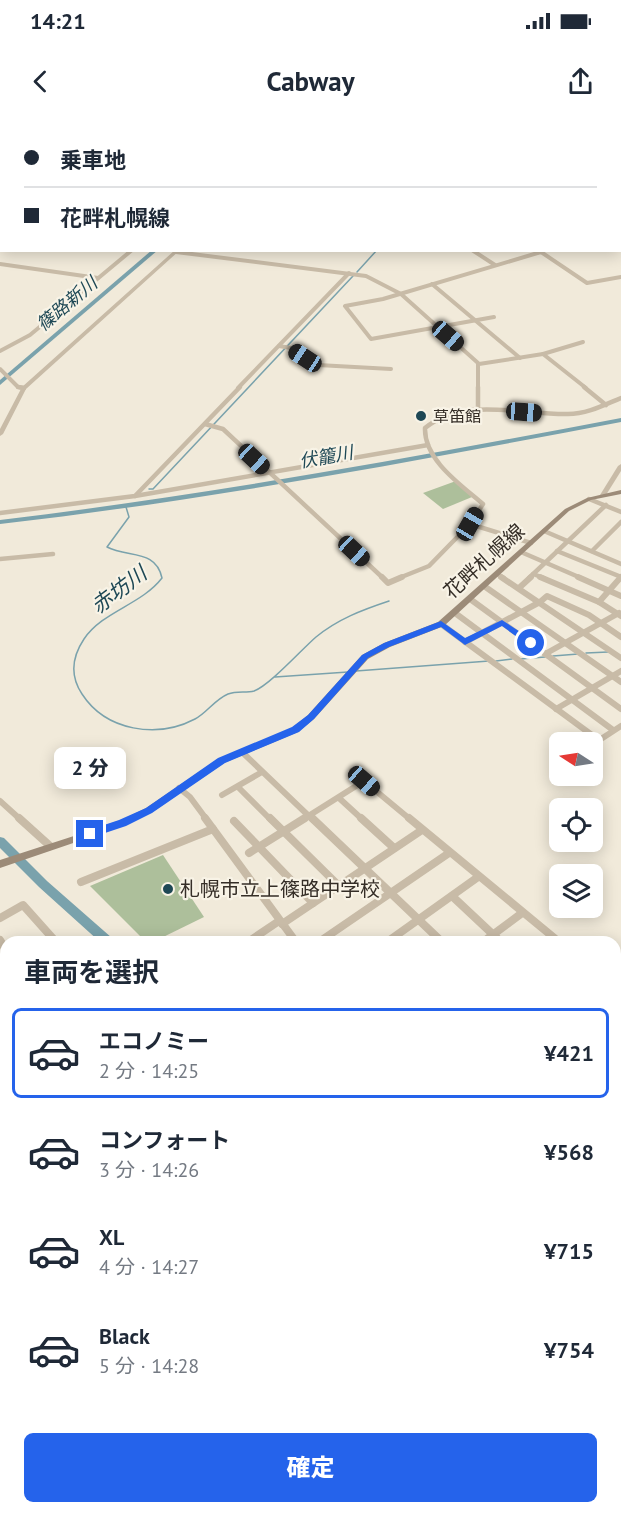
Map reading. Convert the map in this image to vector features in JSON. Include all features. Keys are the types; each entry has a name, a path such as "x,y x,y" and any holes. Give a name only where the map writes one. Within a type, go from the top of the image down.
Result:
{"main road":[{"name":"花畔札幌線","path":"3,863 123,823 149,810 207,769 295,730 311,717 345,676 365,657 441,624 567,510 589,499 621,492"}],"street":[{"path":"0,351 30,335 130,252"},
{"path":"0,434 24,388 176,252"},
{"path":"185,252 358,274 401,294 479,364 543,354 583,342"},
{"path":"475,252 495,265"},
{"path":"494,317 371,339 345,306 401,294 541,252 587,283 621,277"},
{"path":"0,264 98,278"},
{"path":"135,496 210,425 350,273"},
{"path":"432,284 520,358"},
{"path":"281,346 290,347 318,365 391,369"},
{"path":"543,354 606,405"},
{"path":"478,411 477,373 479,364"},
{"path":"0,369 18,386 24,388"},
{"path":"210,425 223,429 388,583 429,566 470,524 483,504 438,460 429,447 423,432 428,423 449,413 478,411 570,414 589,411 621,398"},
{"path":"0,513 135,496 429,447"},
{"path":"603,495 621,466"},
{"path":"589,499 621,512"},
{"path":"519,588 606,505"},
{"path":"592,551 621,522"},
{"path":"470,524 531,543"},
{"path":"544,531 621,564"},
{"path":"557,551 621,577 599,602"},
{"path":"521,552 610,589 621,596"},
{"path":"0,560 53,554"},
{"path":"533,573 599,602 620,614"},
{"path":"497,574 621,658"},
{"path":"484,586 621,682"},
{"path":"465,642 540,602 547,596 601,623 621,637"},
{"path":"470,599 621,709"},
{"path":"455,613 614,730"},
{"path":"548,656 566,643 620,614"},
{"path":"441,624 596,738 601,739 621,726"},
{"path":"556,709 621,671"},
{"path":"242,752 436,936"},
{"path":"352,771 552,936"},
{"path":"222,795 262,772"},
{"path":"249,853 364,781"},
{"path":"238,787 338,885"},
{"path":"179,788 190,796 291,936"},
{"path":"339,798 394,848"},
{"path":"0,801 50,846"},
{"path":"234,821 313,903"},
{"path":"81,882 213,829"},
{"path":"258,936 313,903 422,830"},
{"path":"334,936 449,853"},
{"path":"396,936 478,877"},
{"path":"452,897 492,935 522,913"},
{"path":"0,918 23,905 51,936"}],"green space":[{"path":"456,481 472,497 443,509 423,493"},
{"path":"163,855 204,917 165,936 140,936 90,886"}],"waterway":[{"name":"篠路新川","path":"0,383 154,252"},
{"name":"赤坊川","path":"357,272 375,252"},
{"name":"赤坊川","path":"149,489 153,489 353,276"},
{"name":"伏籠川","path":"0,522 234,490 389,464 621,420"},
{"name":"赤坊川","path":"126,507 129,517 107,547 147,558 154,562 162,578 144,595 92,629 80,646 74,666 78,687 92,707 118,723 149,730 165,729 195,719 228,694 254,691 261,687 316,637 333,625 389,601"},
{"path":"586,653 608,652"},
{"path":"553,656 578,654"},
{"path":"520,659 545,657"},
{"path":"496,661 512,659"},
{"path":"356,671 489,661"},
{"path":"275,677 348,672"},
{"path":"0,841 43,884 101,936"}],"place":[{"name":"草笛館","path":"421,416"},
{"name":"札幌市立上篠路中学校","path":"168,889"}],"route":[{"path":"90,834 123,823 149,810 221,761 295,730 311,717 353,668 365,657 387,645 423,633 441,624 465,642 502,622 531,643"}]}
